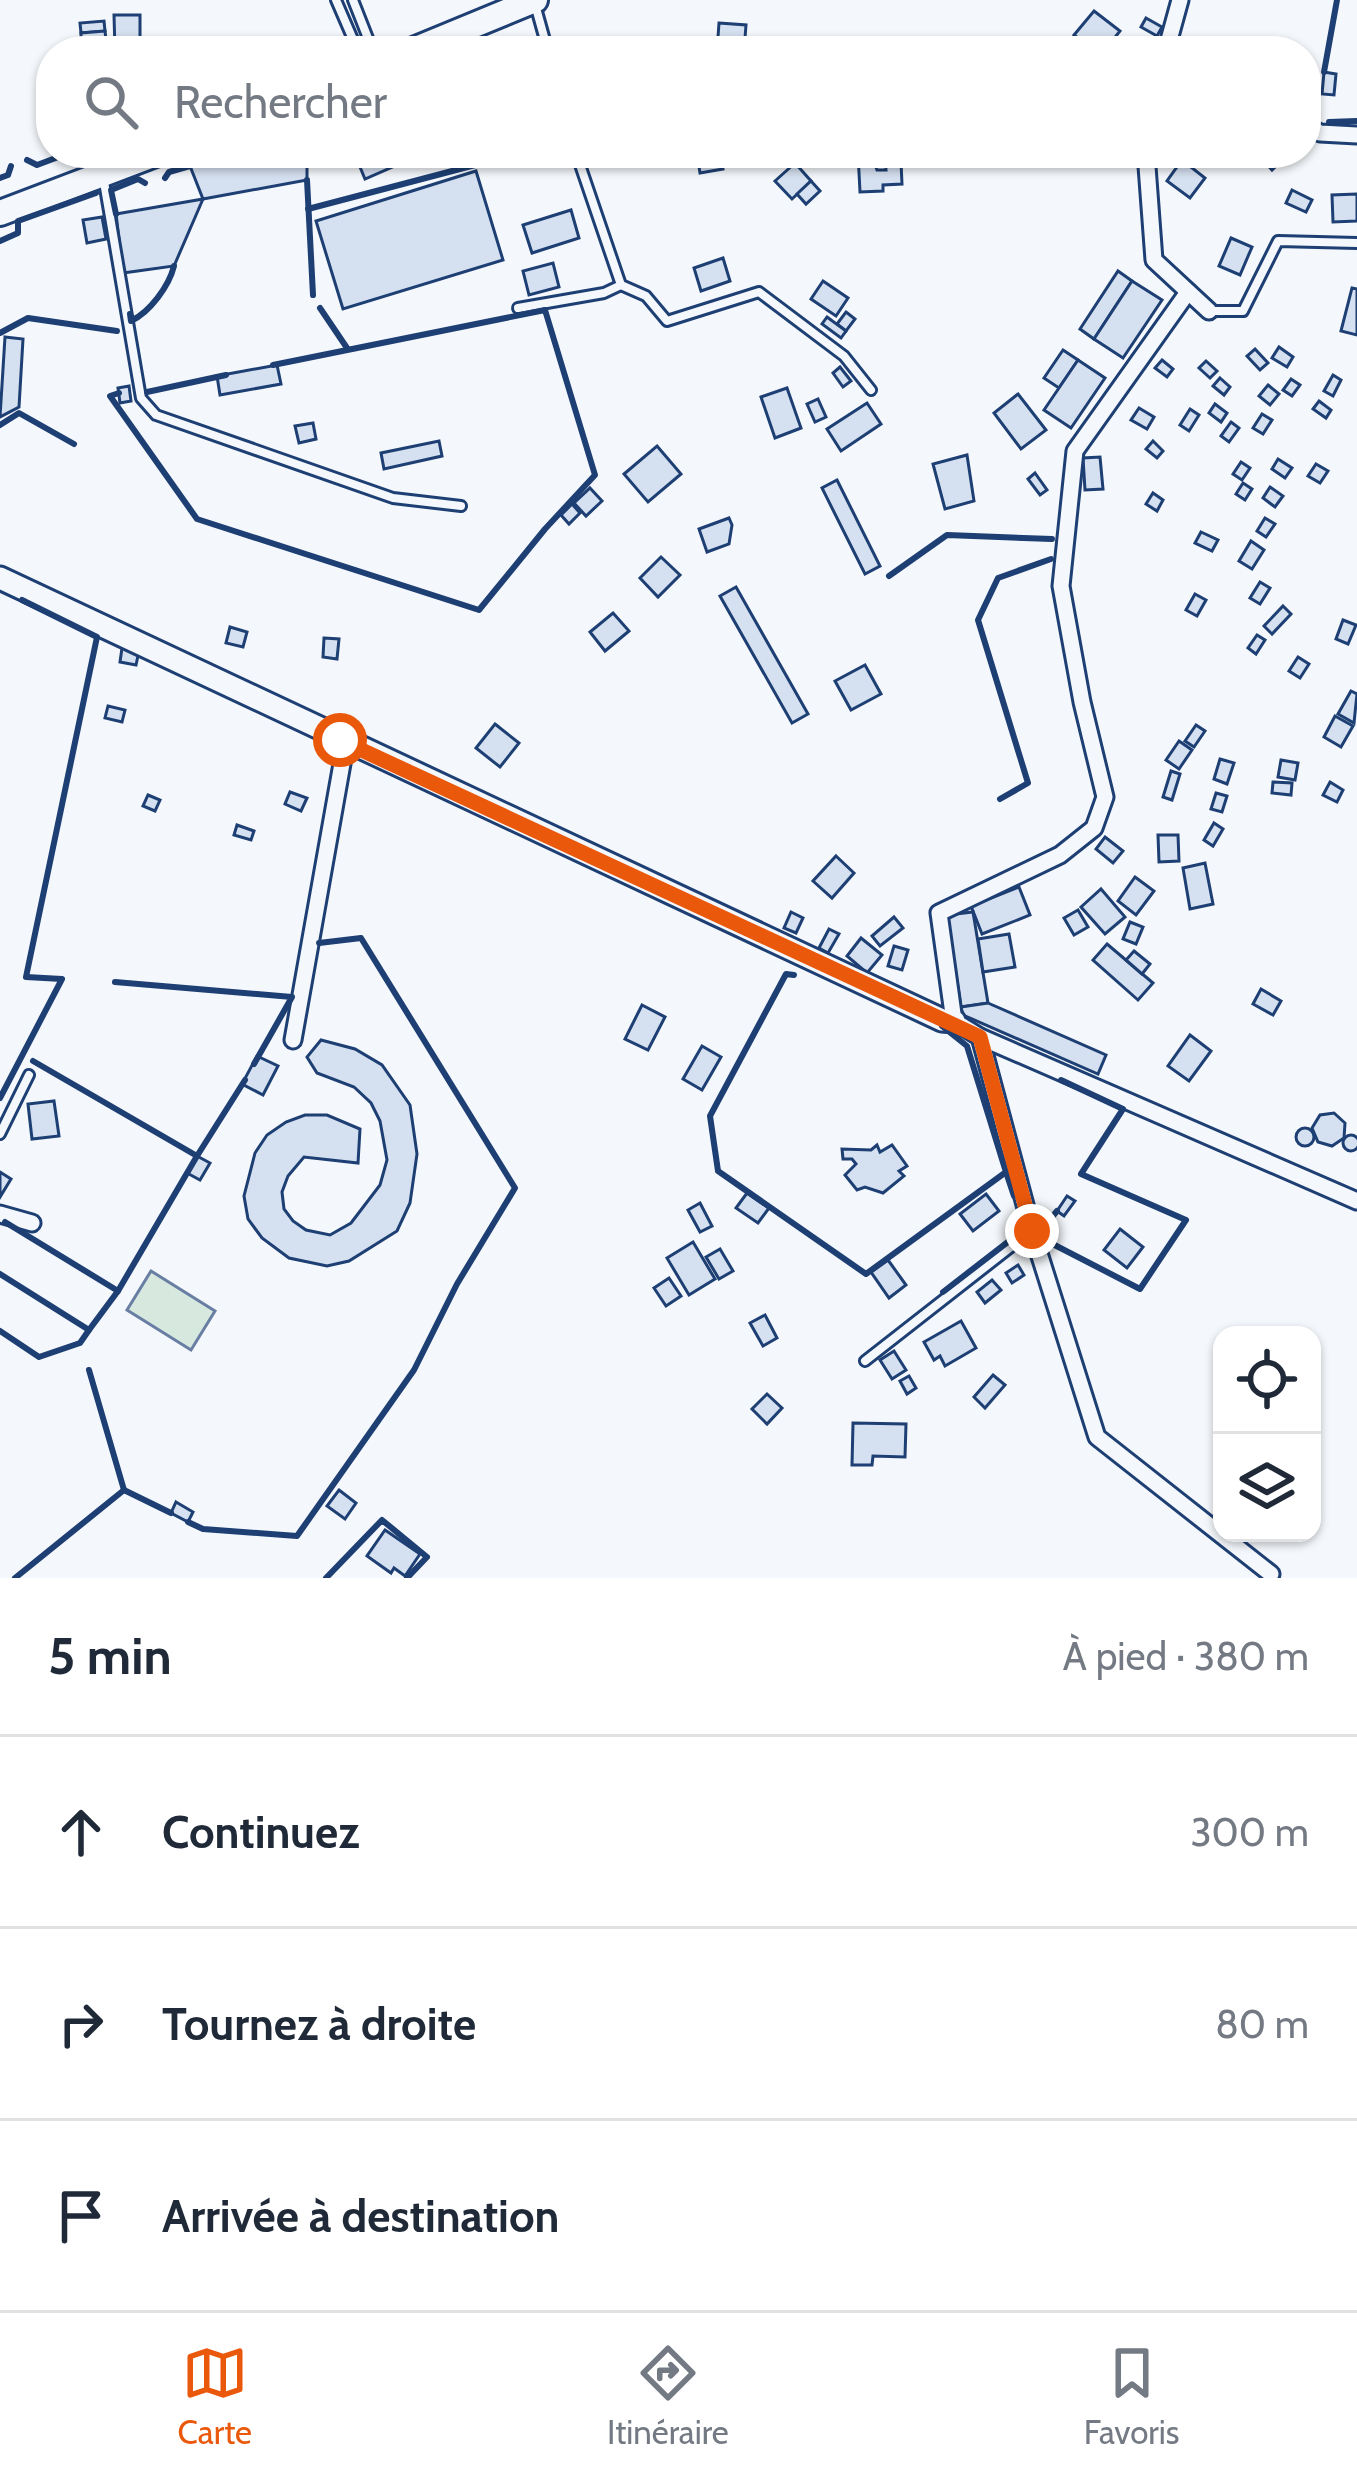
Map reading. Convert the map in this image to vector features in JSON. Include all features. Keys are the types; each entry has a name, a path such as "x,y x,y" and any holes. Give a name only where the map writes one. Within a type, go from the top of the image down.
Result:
{"main road":[{"path":"447,36 535,0"},
{"path":"0,212 120,168"}],"street":[{"path":"1171,36 1180,0"},
{"path":"1321,133 1357,135"},
{"path":"1147,168 1154,260 1209,311"},
{"path":"954,1022 939,913 1060,855 1094,828 1105,797 1061,586 1075,451 1189,292"},
{"path":"0,578 942,1020 1357,1201"},
{"path":"293,1040 343,758 340,740"},
{"path":"980,1037 1032,1231 1097,1437 1274,1576"},
{"path":"0,1214 32,1223"}],"lane":[{"path":"336,0 352,36"},
{"path":"353,0 367,36"},
{"path":"535,0 544,36"},
{"path":"581,168 621,285 646,296 667,321 759,292 844,356 871,390"},
{"path":"103,175 141,398 156,415 393,499 461,506"},
{"path":"1209,311 1243,311 1278,241 1357,243"},
{"path":"518,308 604,293 621,285"},
{"path":"0,1134 29,1075"},
{"path":"865,1361 1032,1231"}],"shaded area":[{"path":"151,1271 215,1311 191,1350 127,1310"}],"building":[{"path":"1094,11 1120,31 1116,36 1074,35"},
{"path":"114,15 140,15 140,36 115,36"},
{"path":"1146,18 1162,27 1157,36 1141,27"},
{"path":"104,21 105,31 81,33 80,23"},
{"path":"719,23 746,25 745,36 718,36"},
{"path":"105,31 106,36 81,36"},
{"path":"1324,72 1336,74 1334,95 1322,94"},
{"path":"191,168 307,168 307,180 203,199"},
{"path":"360,168 390,168 365,179"},
{"path":"789,168 799,168 811,181 792,199 775,181"},
{"path":"859,168 901,168 902,184 860,192"},
{"path":"1176,168 1192,168 1205,178 1190,198 1167,181"},
{"path":"476,171 503,260 343,309 316,221"},
{"path":"811,181 820,191 806,204 797,194"},
{"path":"1292,190 1312,200 1306,212 1286,203"},
{"path":"1357,194 1357,221 1333,222 1332,195"},
{"path":"203,199 174,266 123,273 116,214"},
{"path":"571,210 579,238 532,253 523,225"},
{"path":"102,217 106,239 87,243 83,220"},
{"path":"1231,238 1252,247 1240,275 1219,266"},
{"path":"723,258 730,281 701,291 694,268"},
{"path":"553,263 559,287 529,295 523,271"},
{"path":"1118,271 1132,281 1094,339 1080,329"},
{"path":"823,281 848,298 836,316 811,299"},
{"path":"1132,281 1162,300 1123,358 1094,339"},
{"path":"1352,288 1357,289 1357,335 1341,331"},
{"path":"846,312 855,319 846,331 837,324"},
{"path":"827,317 846,331 841,338 822,324"},
{"path":"5,337 23,339 19,407 0,417"},
{"path":"1279,347 1293,357 1287,367 1272,358"},
{"path":"1255,349 1268,363 1260,370 1247,356"},
{"path":"1063,350 1078,360 1059,388 1044,378"},
{"path":"1078,360 1105,378 1071,428 1044,410"},
{"path":"1162,360 1173,369 1167,377 1155,368"},
{"path":"1206,361 1217,371 1210,378 1199,368"},
{"path":"277,365 281,384 220,395 217,376"},
{"path":"840,367 851,381 843,387 833,373"},
{"path":"1333,375 1341,380 1333,396 1324,391"},
{"path":"1220,378 1230,387 1224,395 1213,386"},
{"path":"1291,379 1300,385 1292,396 1283,390"},
{"path":"1268,385 1279,394 1270,405 1259,396"},
{"path":"129,386 131,401 120,403 118,388"},
{"path":"787,388 801,428 775,438 761,397"},
{"path":"1018,394 1046,430 1021,449 994,413"},
{"path":"818,399 826,417 815,422 807,404"},
{"path":"1319,401 1331,410 1326,418 1313,409"},
{"path":"867,403 881,424 841,451 827,429"},
{"path":"1215,404 1227,413 1221,422 1209,413"},
{"path":"1139,408 1154,417 1147,429 1131,420"},
{"path":"1190,409 1199,415 1189,431 1180,425"},
{"path":"1262,414 1272,420 1263,434 1253,428"},
{"path":"1231,422 1239,428 1229,442 1221,436"},
{"path":"313,423 316,439 299,443 295,426"},
{"path":"439,441 442,456 384,469 381,453"},
{"path":"1153,441 1163,451 1157,458 1146,449"},
{"path":"657,446 681,474 648,502 624,474"},
{"path":"967,455 974,501 945,509 933,464"},
{"path":"1100,457 1103,489 1085,490 1083,458"},
{"path":"1278,459 1292,468 1285,478 1272,469"},
{"path":"1241,462 1250,468 1242,480 1233,474"},
{"path":"1316,464 1328,471 1320,483 1308,476"},
{"path":"1035,473 1047,490 1040,495 1028,479"},
{"path":"837,480 880,566 865,574 822,488"},
{"path":"1243,483 1252,489 1245,500 1236,494"},
{"path":"1270,487 1283,496 1275,507 1263,498"},
{"path":"590,488 602,501 586,516 574,503"},
{"path":"1153,493 1163,500 1157,511 1146,504"},
{"path":"572,504 580,513 569,524 561,515"},
{"path":"729,518 729,544 707,552 699,529"},
{"path":"1265,518 1275,524 1266,537 1257,531"},
{"path":"1201,532 1218,540 1212,551 1195,543"},
{"path":"1251,541 1264,550 1252,569 1239,561"},
{"path":"661,557 680,575 658,597 640,578"},
{"path":"1260,582 1270,588 1260,604 1250,598"},
{"path":"736,587 808,714 792,723 720,596"},
{"path":"1195,594 1206,600 1197,616 1186,610"},
{"path":"1283,606 1291,614 1272,634 1264,626"},
{"path":"613,613 629,631 605,651 590,632"},
{"path":"1343,620 1356,625 1348,644 1336,639"},
{"path":"230,627 247,632 243,647 226,643"},
{"path":"1257,635 1265,640 1256,654 1248,648"},
{"path":"324,638 339,639 337,659 323,657"},
{"path":"122,648 139,651 136,665 120,662"},
{"path":"1298,657 1309,664 1300,678 1289,671"},
{"path":"865,665 881,694 851,710 835,681"},
{"path":"1351,691 1357,694 1354,723 1338,714"},
{"path":"108,706 125,710 122,722 105,718"},
{"path":"1335,716 1353,726 1341,747 1324,737"},
{"path":"495,724 519,743 500,767 476,748"},
{"path":"1196,725 1205,731 1194,747 1185,741"},
{"path":"1179,741 1192,750 1179,769 1166,760"},
{"path":"1220,759 1234,763 1227,784 1214,779"},
{"path":"1281,760 1298,763 1295,780 1278,777"},
{"path":"1171,771 1180,774 1172,800 1163,797"},
{"path":"1273,782 1292,783 1291,795 1272,793"},
{"path":"1330,782 1343,790 1337,802 1323,795"},
{"path":"290,792 307,798 301,811 285,804"},
{"path":"1216,793 1227,796 1222,812 1211,809"},
{"path":"148,795 160,800 155,811 143,806"},
{"path":"1214,823 1223,829 1213,846 1204,840"},
{"path":"237,825 254,831 251,840 234,835"},
{"path":"1158,835 1178,835 1179,861 1159,862"},
{"path":"1105,837 1123,851 1113,863 1096,849"},
{"path":"836,856 854,873 832,898 813,881"},
{"path":"1205,863 1213,904 1190,909 1183,868"},
{"path":"1135,877 1154,891 1136,915 1118,901"},
{"path":"1019,887 1030,915 982,934 971,906"},
{"path":"1101,889 1125,917 1105,934 1081,907"},
{"path":"1078,910 1088,927 1074,935 1064,918"},
{"path":"791,912 803,918 796,933 784,928"},
{"path":"973,912 988,1003 961,1007 947,915"},
{"path":"894,917 903,928 880,946 872,936"},
{"path":"1130,922 1143,927 1136,944 1123,939"},
{"path":"829,929 839,934 828,953 819,948"},
{"path":"1009,934 1015,967 983,972 978,939"},
{"path":"861,938 882,955 867,973 847,956"},
{"path":"1107,944 1153,983 1138,1000 1093,960"},
{"path":"894,946 908,950 902,970 888,966"},
{"path":"1134,951 1150,964 1142,974 1126,960"},
{"path":"1261,989 1281,1001 1273,1015 1253,1004"},
{"path":"988,1003 1106,1055 1098,1074 963,1015 961,1007"},
{"path":"642,1005 665,1017 648,1050 625,1039"},
{"path":"1190,1035 1211,1051 1189,1081 1168,1066"},
{"path":"321,1040 355,1049 382,1065 410,1105 417,1154 410,1203 397,1231 349,1261 327,1266 289,1258 262,1238 248,1219 244,1196 255,1153 267,1135 305,1115 327,1115 360,1129 358,1163 304,1157 282,1192 284,1209 293,1221 306,1230 330,1235 351,1223 380,1185 387,1160 380,1121 371,1103 354,1087 317,1073 307,1057"},
{"path":"702,1046 721,1057 702,1090 683,1079"},
{"path":"257,1056 278,1066 263,1095 242,1084"},
{"path":"54,1101 59,1136 32,1139 28,1104"},
{"path":"1334,1113 1345,1123 1344,1138 1332,1146 1318,1142 1312,1128 1320,1115"},
{"path":"1305,1128 1314,1137 1305,1146 1296,1137"},
{"path":"1346,1138 1356,1138 1356,1148 1346,1148"},
{"path":"877,1145 880,1152 892,1145 907,1166 899,1171 904,1176 883,1193 865,1187 857,1190 845,1175 856,1164 843,1159 842,1149 871,1150"},
{"path":"197,1156 210,1163 200,1180 187,1173"},
{"path":"0,1172 11,1179 0,1197"},
{"path":"747,1193 769,1208 758,1223 736,1208"},
{"path":"986,1194 999,1211 973,1231 960,1214"},
{"path":"1067,1196 1075,1201 1064,1216 1057,1211"},
{"path":"700,1203 712,1226 700,1232 688,1210"},
{"path":"1120,1229 1143,1247 1127,1268 1104,1250"},
{"path":"693,1242 715,1279 689,1295 667,1258"},
{"path":"720,1249 733,1271 719,1279 706,1257"},
{"path":"888,1260 906,1285 889,1298 871,1272"},
{"path":"1018,1265 1024,1275 1012,1283 1006,1273"},
{"path":"669,1278 681,1296 666,1306 654,1288"},
{"path":"992,1280 1001,1290 985,1303 977,1292"},
{"path":"765,1315 777,1338 763,1346 750,1323"},
{"path":"961,1321 976,1348 945,1366 940,1356 934,1360 924,1342"},
{"path":"894,1351 906,1370 892,1379 880,1360"},
{"path":"993,1375 1005,1385 985,1408 974,1397"},
{"path":"909,1376 916,1388 907,1394 900,1381"},
{"path":"767,1394 782,1408 767,1424 752,1409"},
{"path":"853,1423 906,1424 905,1457 873,1456 872,1465 852,1465"},
{"path":"339,1490 356,1503 345,1519 327,1506"},
{"path":"176,1502 193,1512 188,1522 171,1513"},
{"path":"385,1530 420,1554 405,1576 394,1568 391,1573 367,1556"}],"wall":[{"path":"1324,72 1337,0"},
{"path":"1329,122 1357,121"},
{"path":"27,160 36,164"},
{"path":"0,178 8,175 11,166"},
{"path":"165,178 183,168"},
{"path":"308,209 464,168"},
{"path":"116,214 111,190 138,179 145,183"},
{"path":"307,180 313,295"},
{"path":"0,241 18,233 18,221 96,193"},
{"path":"130,314 131,321 152,305 174,266"},
{"path":"320,308 347,348"},
{"path":"119,393 110,396 197,519 479,610 595,475 545,310 273,365"},
{"path":"0,333 28,318 117,331"},
{"path":"147,392 226,375"},
{"path":"0,425 19,413 74,444"},
{"path":"889,576 947,535 1052,539"},
{"path":"1000,799 1028,783 978,620 998,578 1051,559"},
{"path":"0,1098 62,979 26,977 97,637 22,600"},
{"path":"188,1522 203,1529 297,1536 414,1370 457,1284 515,1188 361,938 319,943"},
{"path":"794,975 786,974 710,1116 718,1171 866,1274 1006,1172 967,1046 942,1026"},
{"path":"115,982 292,997 254,1064"},
{"path":"33,1061 197,1156 118,1291"},
{"path":"197,1156 245,1080"},
{"path":"1041,1238 1140,1289 1186,1220 1081,1174 1123,1109 1061,1080"},
{"path":"1006,1172 1014,1196"},
{"path":"1037,1219 1052,1217 1057,1211"},
{"path":"0,1274 89,1330 118,1291 5,1222"},
{"path":"943,1292 1022,1231"},
{"path":"0,1331 39,1357 80,1343 89,1330"},
{"path":"89,1370 124,1490"},
{"path":"15,1578 124,1490 171,1513"},
{"path":"326,1578 382,1520 427,1557 407,1578"}],"route":[{"path":"340,740 980,1037 1032,1231"}]}
